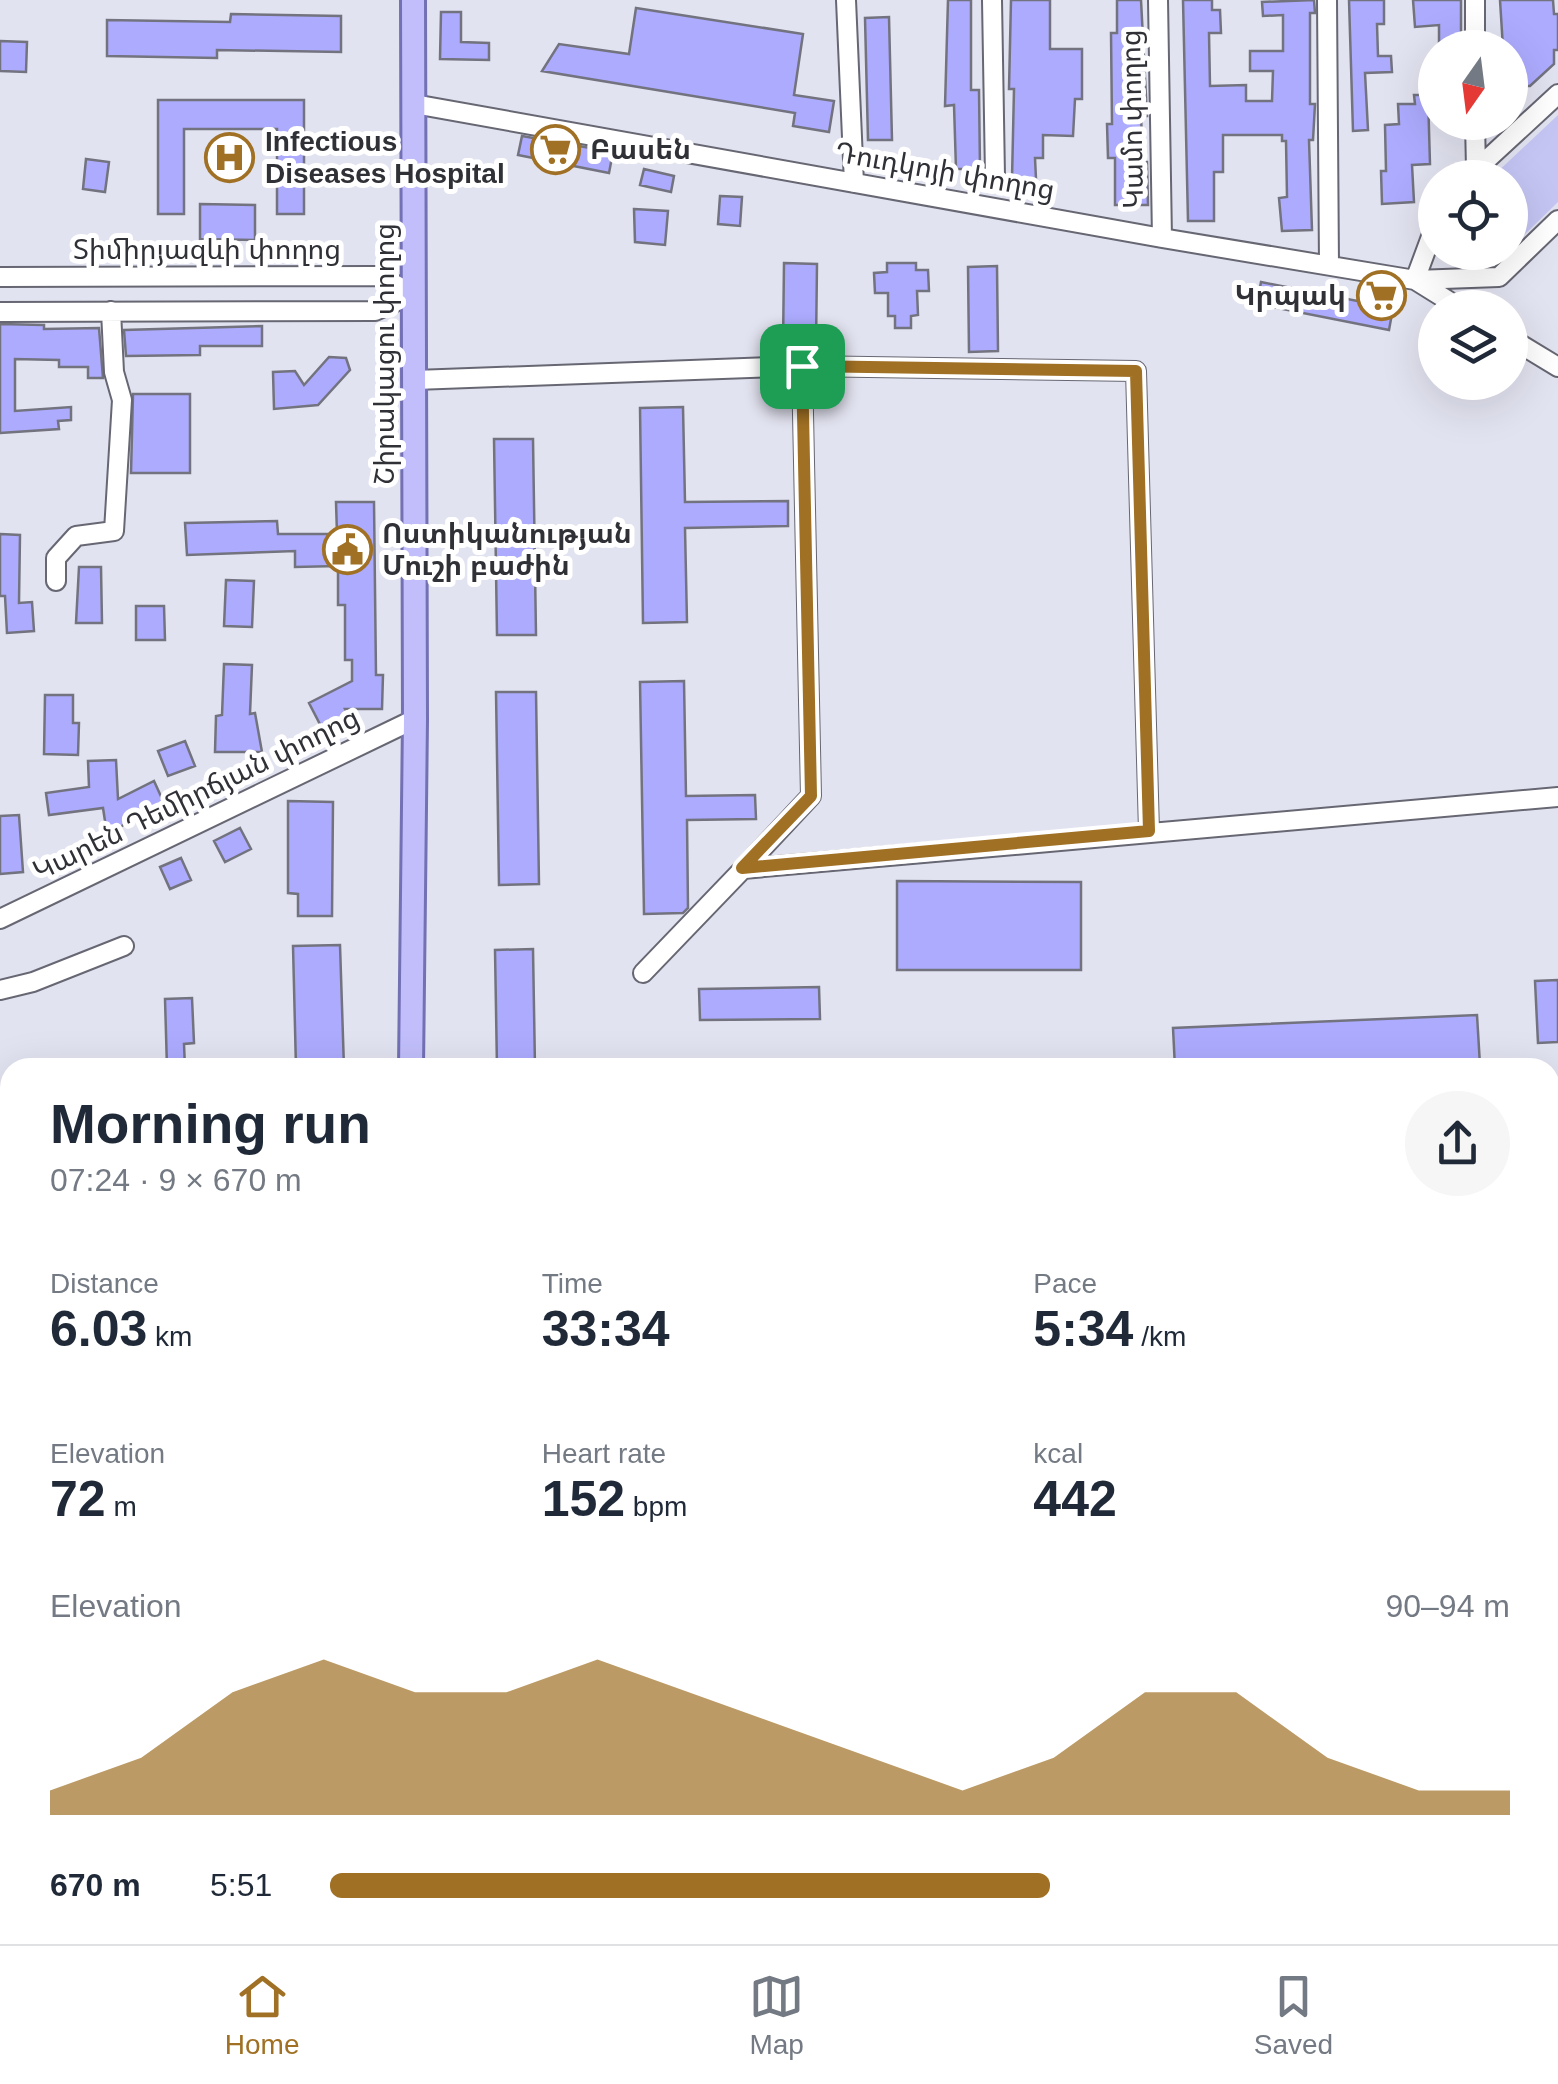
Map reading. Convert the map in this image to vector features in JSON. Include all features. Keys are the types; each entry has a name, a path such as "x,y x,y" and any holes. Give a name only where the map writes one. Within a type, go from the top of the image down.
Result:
{"main road":[{"name":"Շիրակացու փողոց","path":"412,1058 413,0"}],"street":[{"path":"846,0 854,183"},
{"path":"992,0 995,176"},
{"name":"Կամո փողոց","path":"1158,0 1162,238"},
{"path":"1327,0 1329,265"},
{"path":"1475,0 1475,30"},
{"path":"1485,160 1558,94"},
{"name":"Դուդկոյի փողոց","path":"414,104 1414,280 1430,290"},
{"path":"1418,270 1414,280 1499,278 1558,220"},
{"path":"177,275 177,310"},
{"name":"Տիմիրյազևի փողոց","path":"0,278 379,276 413,294"},
{"path":"0,312 375,311 413,294"},
{"path":"56,581 56,558 76,536 114,531 122,400 114,372 111,311"},
{"path":"1528,348 1558,366"},
{"path":"415,380 802,366 1136,371 1149,831"},
{"path":"644,973 811,796 802,366"},
{"name":"Կարեն Դեմիրճյան փողոց","path":"0,919 415,719"},
{"path":"742,868 1558,797"},
{"path":"0,990 33,982 124,946"}],"shaded area":[{"path":"1558,115 1558,202 1528,231 1528,160 1510,160"}],"building":[{"path":"948,0 971,0 971,90 979,90 980,169 956,169 954,105 945,106"},
{"path":"1011,0 1050,0 1050,49 1082,49 1082,99 1075,99 1073,136 1043,135 1043,158 1035,158 1036,179 1012,179"},
{"path":"1117,0 1141,0 1147,116 1141,116 1148,205 1115,205 1115,158 1108,158 1107,124 1112,124 1111,33 1117,33"},
{"path":"1183,0 1212,0 1212,10 1220,10 1221,33 1209,33 1210,86 1246,85 1246,101 1272,101 1273,71 1250,71 1250,51 1283,51 1283,15 1263,16 1262,2 1314,0 1315,13 1310,13 1310,104 1315,104 1313,140 1309,140 1312,230 1282,231 1279,198 1287,197 1286,141 1282,141 1282,135 1223,135 1223,172 1214,172 1214,221 1188,221"},
{"path":"1349,0 1384,0 1384,24 1377,24 1378,56 1391,56 1392,72 1365,73 1368,130 1353,131"},
{"path":"1413,0 1461,0 1461,30 1439,30 1439,25 1415,27"},
{"path":"1500,0 1553,0 1554,14 1558,14 1558,50 1554,50 1554,64 1530,86 1528,30 1502,30"},
{"path":"636,8 803,34 794,95 834,101 829,132 793,126 795,113 542,71 559,44 629,54"},
{"path":"441,12 461,12 461,42 489,43 489,60 440,59"},
{"path":"231,14 341,16 341,52 217,50 217,58 107,56 107,20 230,22"},
{"path":"889,17 892,140 868,140 865,18"},
{"path":"0,41 27,42 26,72 0,71"},
{"path":"1414,95 1418,95 1418,140 1429,140 1430,160 1418,160 1418,165 1412,165 1414,202 1382,204 1385,125 1399,124 1398,104 1415,104"},
{"path":"158,100 304,100 304,214 277,214 277,129 184,129 184,214 158,214"},
{"path":"522,136 613,152 609,173 518,155"},
{"path":"86,159 109,162 105,192 83,189"},
{"path":"644,169 674,176 671,192 640,185"},
{"path":"720,196 742,197 740,226 718,224"},
{"path":"200,204 255,205 255,240 200,239"},
{"path":"634,209 668,211 665,245 635,242"},
{"path":"784,263 817,264 816,346 783,346"},
{"path":"887,263 916,263 916,270 928,270 929,291 917,291 918,315 911,316 911,328 895,328 895,316 888,316 888,293 875,293 874,273 887,272"},
{"path":"997,266 998,351 969,352 968,267"},
{"path":"1261,282 1393,308 1389,330 1257,304"},
{"path":"0,324 44,325 44,329 99,328 103,378 88,378 88,367 59,367 59,360 15,359 15,411 71,407 71,420 58,421 59,429 0,433"},
{"path":"262,326 262,346 200,346 200,355 126,356 124,330"},
{"path":"329,357 346,358 350,370 318,405 274,409 273,372 295,371 304,385"},
{"path":"133,394 190,394 190,473 131,473"},
{"path":"683,407 685,502 788,501 788,526 685,528 687,622 643,623 640,408"},
{"path":"494,439 533,439 536,635 497,635"},
{"path":"336,502 374,502 376,675 383,675 382,709 345,709 350,719 324,732 309,703 352,681 352,660 345,660 345,605 338,605 338,566 295,567 295,551 187,555 185,523 277,521 278,534 337,534"},
{"path":"0,534 20,535 19,603 32,602 34,631 7,633 5,596 0,596"},
{"path":"79,567 101,567 102,623 76,623"},
{"path":"226,580 254,581 252,627 224,626"},
{"path":"136,606 164,606 165,640 136,640"},
{"path":"224,664 252,665 250,714 255,713 262,752 215,752 216,716 222,715"},
{"path":"684,681 686,796 755,795 756,819 687,820 688,908 683,913 644,914 640,682"},
{"path":"496,692 536,692 539,884 499,885"},
{"path":"45,695 73,695 73,723 79,723 78,755 44,754"},
{"path":"185,741 195,766 168,776 158,751"},
{"path":"116,760 118,799 154,781 164,803 107,834 103,808 49,815 46,793 89,787 88,761"},
{"path":"288,801 333,802 332,916 298,916 298,894 288,893"},
{"path":"19,815 23,872 0,874 0,816"},
{"path":"240,828 251,849 225,862 214,841"},
{"path":"181,858 191,880 170,889 160,867"},
{"path":"897,881 1081,882 1081,970 897,970"},
{"path":"340,945 344,1058 296,1058 293,946"},
{"path":"533,949 535,1058 497,1058 495,950"},
{"path":"1558,980 1558,1042 1538,1043 1535,981"},
{"path":"819,987 820,1019 700,1020 699,989"},
{"path":"192,998 194,1043 184,1044 185,1058 167,1058 165,999"},
{"path":"1477,1015 1480,1058 1174,1058 1173,1028"}],"place":[{"name":"Բասեն","path":"555,149"},
{"name":"Infectious Diseases Hospital","path":"230,157"},
{"name":"Կրպակ","path":"1381,295"},
{"name":"Ոստիկանության Մուշի բաժին","path":"347,549"}],"route":[{"path":"802,366 1136,371 1149,831 742,868 811,796 802,366"}]}
